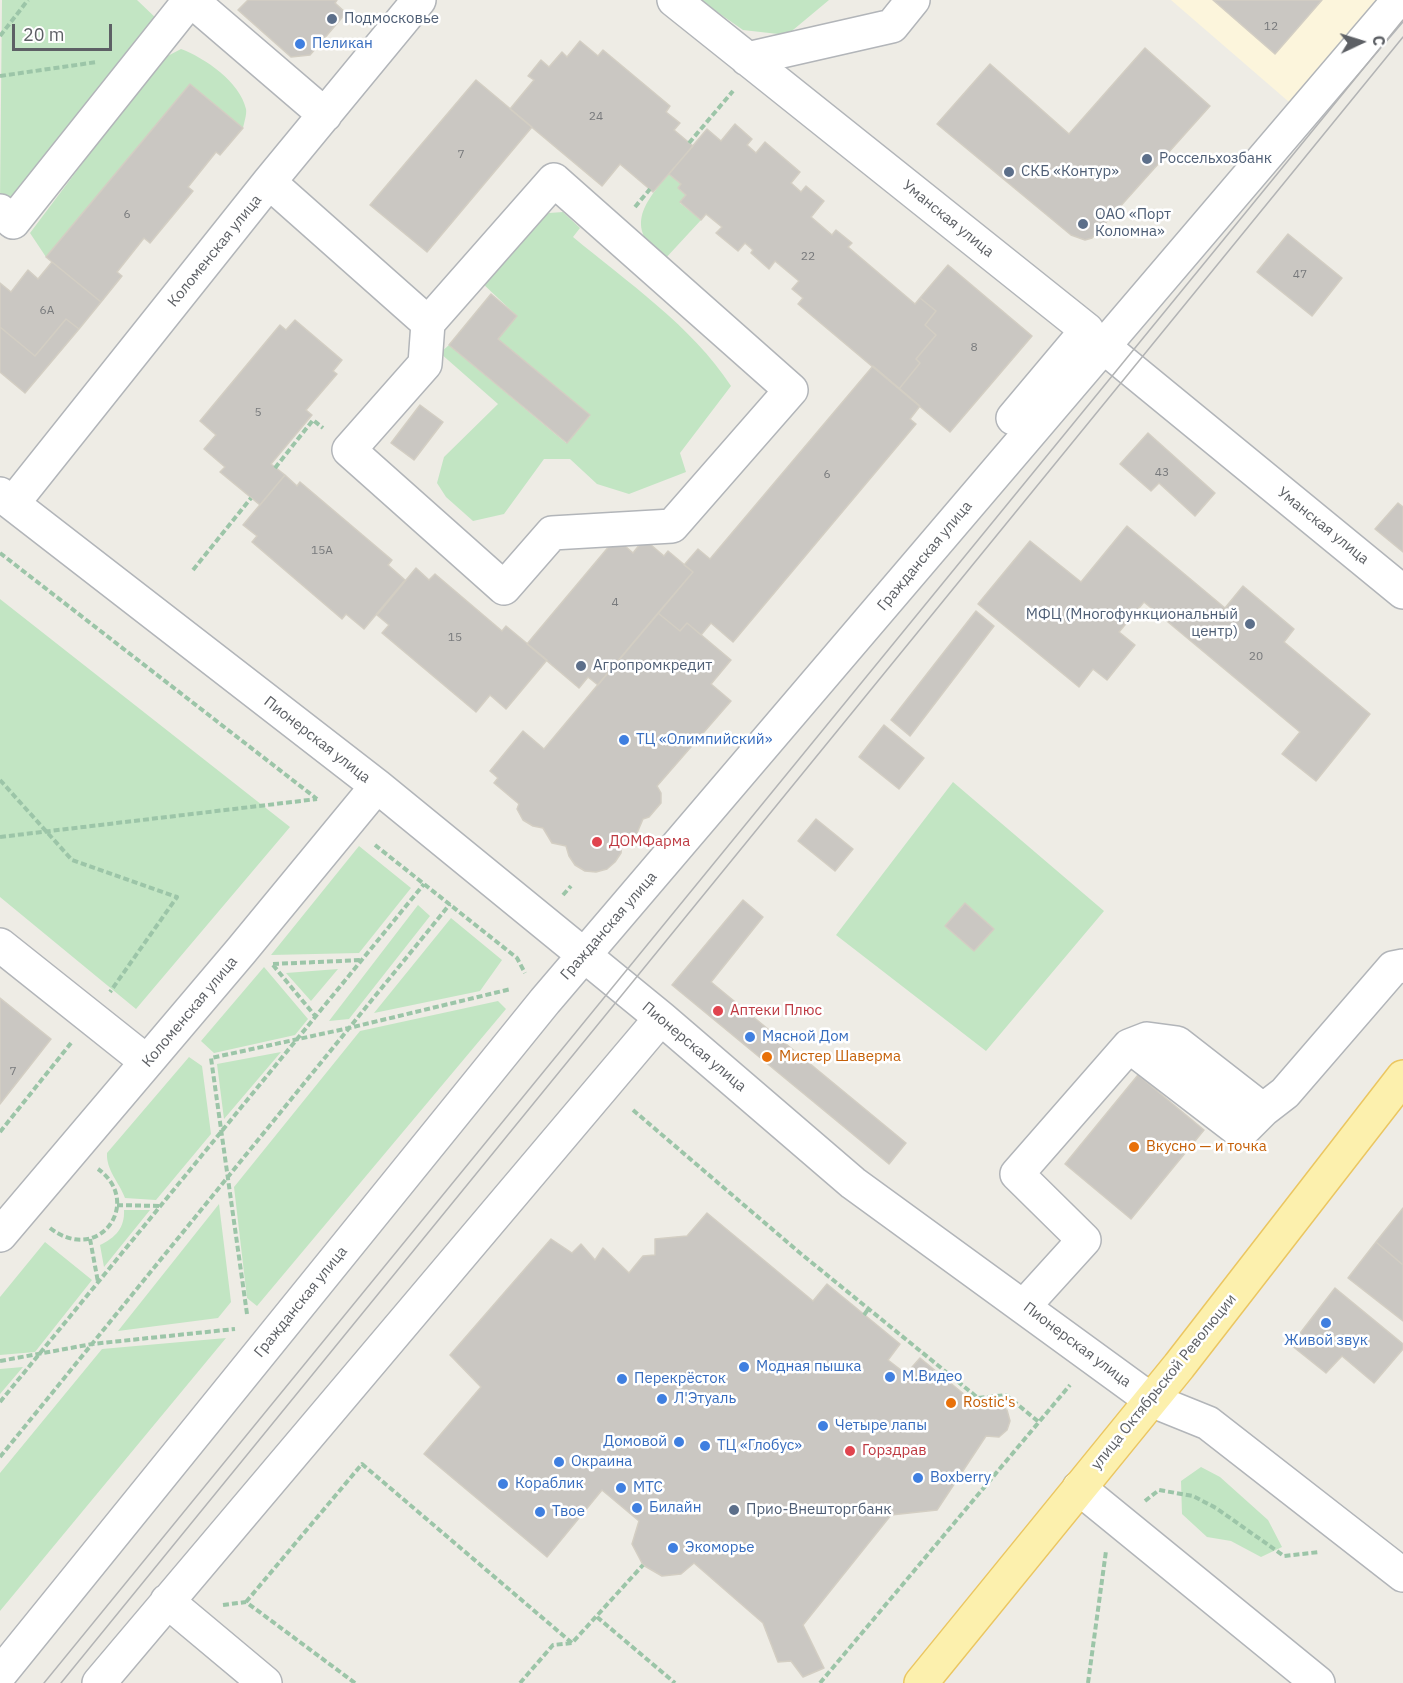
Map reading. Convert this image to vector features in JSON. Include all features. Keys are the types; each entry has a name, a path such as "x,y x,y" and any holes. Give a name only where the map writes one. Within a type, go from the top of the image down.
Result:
{"main road":[{"name":"улица Октябрьской Революции","path":"921,1683 1151,1400 1403,1077"}],"street":[{"path":"0,211 13,222 190,0 326,115"},
{"name":"Коломенская улица","path":"6,499 419,0"},
{"name":"Уманская улица","path":"674,0 1087,330 975,463"},
{"path":"751,62 892,26 913,0"},
{"name":"Гражданская улица","path":"0,1674 584,956 1399,0"},
{"path":"554,180 791,390 672,526 552,533 504,588 350,450 425,364 428,323 554,180"},
{"path":"269,182 428,323"},
{"name":"Уманская улица","path":"1104,346 1403,592"},
{"name":"Пионерская улица","path":"6,499 377,786 661,1017 853,1183 1025,1305 1151,1400 1208,1423 1403,1575"},
{"name":"Коломенская улица","path":"0,1235 377,786"},
{"path":"0,945 147,1062"},
{"path":"1025,1305 1084,1240 1017,1174 1129,1046 1147,1040 1177,1043 1263,1110 1285,1093 1393,968 1403,966"},
{"path":"99,1683 166,1600 661,1017"},
{"path":"1079,1488 1318,1683"},
{"path":"166,1600 265,1683"}],"path":[{"path":"0,36 28,0"},
{"path":"0,76 146,55"},
{"path":"689,143 751,62"},
{"path":"275,468 313,420 350,450"},
{"path":"193,570 251,498"},
{"path":"0,553 317,799 0,837"},
{"path":"0,780 72,860 177,897"},
{"path":"375,845 517,958 527,975"},
{"path":"0,1402 424,884"},
{"path":"0,1457 450,904"},
{"path":"316,1017 273,964 363,960"},
{"path":"248,1316 220,1134 211,1058 349,1028 520,986"},
{"path":"633,1110 800,1253 978,1398 1006,1395 1040,1423"},
{"path":"24,1207 70,1240 99,1236 110,1226 117,1205 112,1183 102,1172 72,1150"},
{"path":"117,1205 161,1206"},
{"path":"90,1239 98,1283"},
{"path":"864,1315 869,1308"},
{"path":"0,1361 92,1344 238,1329"},
{"path":"820,1683 1070,1385"},
{"path":"246,1602 362,1464 572,1643"},
{"path":"1137,1507 1159,1490 1193,1496 1216,1508 1284,1556 1320,1552"},
{"path":"1088,1683 1107,1541"},
{"path":"520,1683 553,1645 572,1643 643,1565"},
{"path":"597,1617 675,1683"}],"shaded area":[{"path":"1171,0 1386,0 1296,108"}],"green space":[{"path":"2,0 137,0 159,21 10,210 0,201"},
{"path":"700,0 829,0 787,35 743,30"},
{"path":"181,49 211,65 237,90 246,109 243,128 46,257 30,233 160,60"},
{"path":"669,174 681,184 678,188 686,195 680,203 701,220 664,260 652,248 641,227 645,206"},
{"path":"563,212 580,228 573,237 678,324 715,364 731,386 680,453 686,472 629,494 597,484 570,459 544,459 504,514 473,521 446,497 437,483 444,457 498,404 440,353 449,345 566,443 590,416 498,339 517,316 481,282 529,228 549,213"},
{"path":"0,599 290,827 136,1009 0,897"},
{"path":"953,782 1104,911 986,1051 836,935"},
{"path":"359,846 411,888 359,953 271,955"},
{"path":"418,905 430,916 349,1019 329,1021"},
{"path":"451,918 502,960 480,991 374,1013"},
{"path":"264,967 308,1019 295,1035 214,1053 201,1041"},
{"path":"338,969 311,1001 286,973"},
{"path":"498,1001 506,1009 257,1306 247,1298 234,1187 360,1031"},
{"path":"281,1052 224,1119 217,1064"},
{"path":"189,1057 202,1066 211,1134 156,1200 125,1198 111,1170 107,1153"},
{"path":"219,1204 231,1302 218,1318 118,1331"},
{"path":"124,1210 150,1210 104,1267 100,1245 118,1232 123,1222"},
{"path":"45,1242 92,1280 35,1352 0,1355 0,1297"},
{"path":"226,1338 0,1611 0,1473 102,1349"},
{"path":"23,1367 0,1394 0,1369"},
{"path":"1201,1467 1220,1477 1268,1520 1282,1547 1261,1557 1231,1541 1207,1537 1182,1514 1181,1481"}],"building":[{"path":"248,0 337,0 335,3 346,13 310,55 291,57 238,10"},
{"path":"1213,0 1322,0 1275,54"},
{"path":"580,41 598,56 603,50 670,106 666,112 680,123 674,130 693,146 653,192 620,164 602,186 510,109 534,80 528,76 541,60 549,67 562,52 567,57"},
{"path":"1145,48 1210,106 1092,238 1085,240 1071,235 937,124 990,64 1069,134"},
{"path":"476,80 532,127 427,252 370,205"},
{"path":"190,84 243,128 220,155 216,152 188,187 193,191 150,243 144,238 117,272 122,276 101,302 46,257"},
{"path":"735,124 752,139 747,145 756,153 765,142 800,172 791,183 801,192 806,186 824,201 811,217 832,235 836,230 852,243 848,247 915,304 920,298 936,311 925,325 936,335 916,359 920,363 899,389 798,304 803,298 792,289 799,281 775,261 769,269 751,253 753,250 745,243 738,251 716,233 722,227 706,214 701,220 680,202 686,195 678,188 681,184 669,174 707,129 721,141"},
{"path":"1288,234 1342,278 1312,316 1257,272"},
{"path":"52,262 101,302 79,329 66,319 35,356 0,327 0,283 11,292 28,270 38,279"},
{"path":"948,265 1032,336 950,432 899,389 920,363 916,359 936,335 925,325 936,311 920,298"},
{"path":"491,294 517,316 498,339 590,415 567,443 449,345"},
{"path":"66,319 79,329 25,393 0,372 0,327 35,356"},
{"path":"295,320 342,360 333,371 337,374 306,410 312,415 271,464 285,475 260,505 220,472 225,467 204,449 216,435 200,421 280,325 286,330"},
{"path":"873,366 920,406 910,419 916,424 733,642 711,623 701,635 687,623 680,631 658,613 693,572 684,565 698,549 710,559"},
{"path":"420,405 443,422 414,460 391,443"},
{"path":"1148,433 1215,493 1195,516 1159,483 1151,491 1120,464"},
{"path":"285,475 297,486 300,482 392,560 388,565 405,580 364,629 346,614 342,619 252,542 257,536 243,525"},
{"path":"1398,503 1403,507 1403,552 1375,529"},
{"path":"1127,526 1225,608 1243,586 1294,629 1284,642 1370,714 1316,781 1282,754 1300,732 1144,602 1119,632 1135,645 1107,680 1093,669 1079,687 978,604 1030,541 1081,582"},
{"path":"616,538 633,553 644,539 664,556 668,551 693,572 598,685 588,677 579,688 527,644"},
{"path":"416,568 429,580 435,574 502,631 506,626 547,660 506,709 490,695 476,712 382,633 389,625 377,615"},
{"path":"976,611 994,626 910,736 891,720"},
{"name":"ТЦ «Олимпийский»","path":"658,613 680,631 687,623 731,660 711,684 731,701 657,786 661,793 661,803 649,817 643,819 637,833 622,842 621,853 615,862 607,869 596,872 585,871 575,865 566,846 552,843 543,828 533,826 523,820 517,809 519,804 494,783 498,778 490,771 523,731 544,749"},
{"path":"884,725 924,758 899,789 859,757"},
{"path":"816,819 853,849 835,871 798,841"},
{"path":"743,900 763,917 711,982 906,1143 889,1164 672,985"},
{"path":"965,903 994,929 974,951 945,926"},
{"path":"0,998 51,1039 0,1104"},
{"name":"Вкусно — и точка","path":"1138,1075 1204,1130 1131,1219 1065,1164"},
{"path":"1403,1208 1403,1265 1376,1242"},
{"name":"ТЦ «Глобус»","path":"707,1213 813,1301 827,1284 900,1344 888,1360 906,1374 920,1358 982,1409 989,1404 999,1403 1007,1410 1010,1421 1007,1430 999,1437 986,1436 937,1510 891,1515 803,1625 824,1668 803,1677 791,1661 778,1662 763,1623 694,1563 681,1574 662,1576 643,1565 632,1544 639,1521 602,1490 547,1557 424,1454 481,1387 450,1355 551,1239 572,1253 581,1244 595,1260 603,1248 629,1273 643,1256 655,1255 655,1239 687,1236"},
{"path":"1376,1242 1403,1265 1403,1321 1348,1278"},
{"path":"1335,1288 1403,1344 1403,1349 1374,1383 1342,1356 1326,1373 1291,1345"}],"tram line":[{"path":"44,1683 1403,20"},
{"path":"61,1683 1403,37"}],"place":[{"name":"Подмосковье","path":"332,19"},
{"name":"Пеликан","path":"300,44"},
{"name":"Россельхозбанк","path":"1147,159"},
{"name":"СКБ «Контур»","path":"1009,172"},
{"name":"ОАО «Порт Коломна»","path":"1083,224"},
{"name":"МФЦ (Многофункциональный центр)","path":"1250,624"},
{"name":"Агропромкредит","path":"581,666"},
{"name":"ТЦ «Олимпийский»","path":"624,740"},
{"name":"ДОМФарма","path":"597,842"},
{"name":"Аптеки Плюс","path":"718,1011"},
{"name":"Мясной Дом","path":"750,1037"},
{"name":"Мистер Шаверма","path":"767,1057"},
{"name":"Вкусно — и точка","path":"1134,1147"},
{"name":"Живой звук","path":"1326,1323"},
{"name":"Модная пышка","path":"744,1367"},
{"name":"М.Видео","path":"890,1377"},
{"name":"Перекрёсток","path":"622,1379"},
{"name":"Л'Этуаль","path":"662,1399"},
{"name":"Rostic's","path":"951,1403"},
{"name":"Четыре лапы","path":"823,1426"},
{"name":"Домовой","path":"679,1442"},
{"name":"ТЦ «Глобус»","path":"705,1446"},
{"name":"Горздрав","path":"850,1451"},
{"name":"Окраина","path":"559,1462"},
{"name":"Boxberry","path":"918,1478"},
{"name":"Кораблик","path":"503,1484"},
{"name":"МТС","path":"621,1488"},
{"name":"Билайн","path":"637,1508"},
{"name":"Прио-Внешторгбанк","path":"734,1510"},
{"name":"Твое","path":"540,1512"},
{"name":"Экоморье","path":"673,1548"}]}
